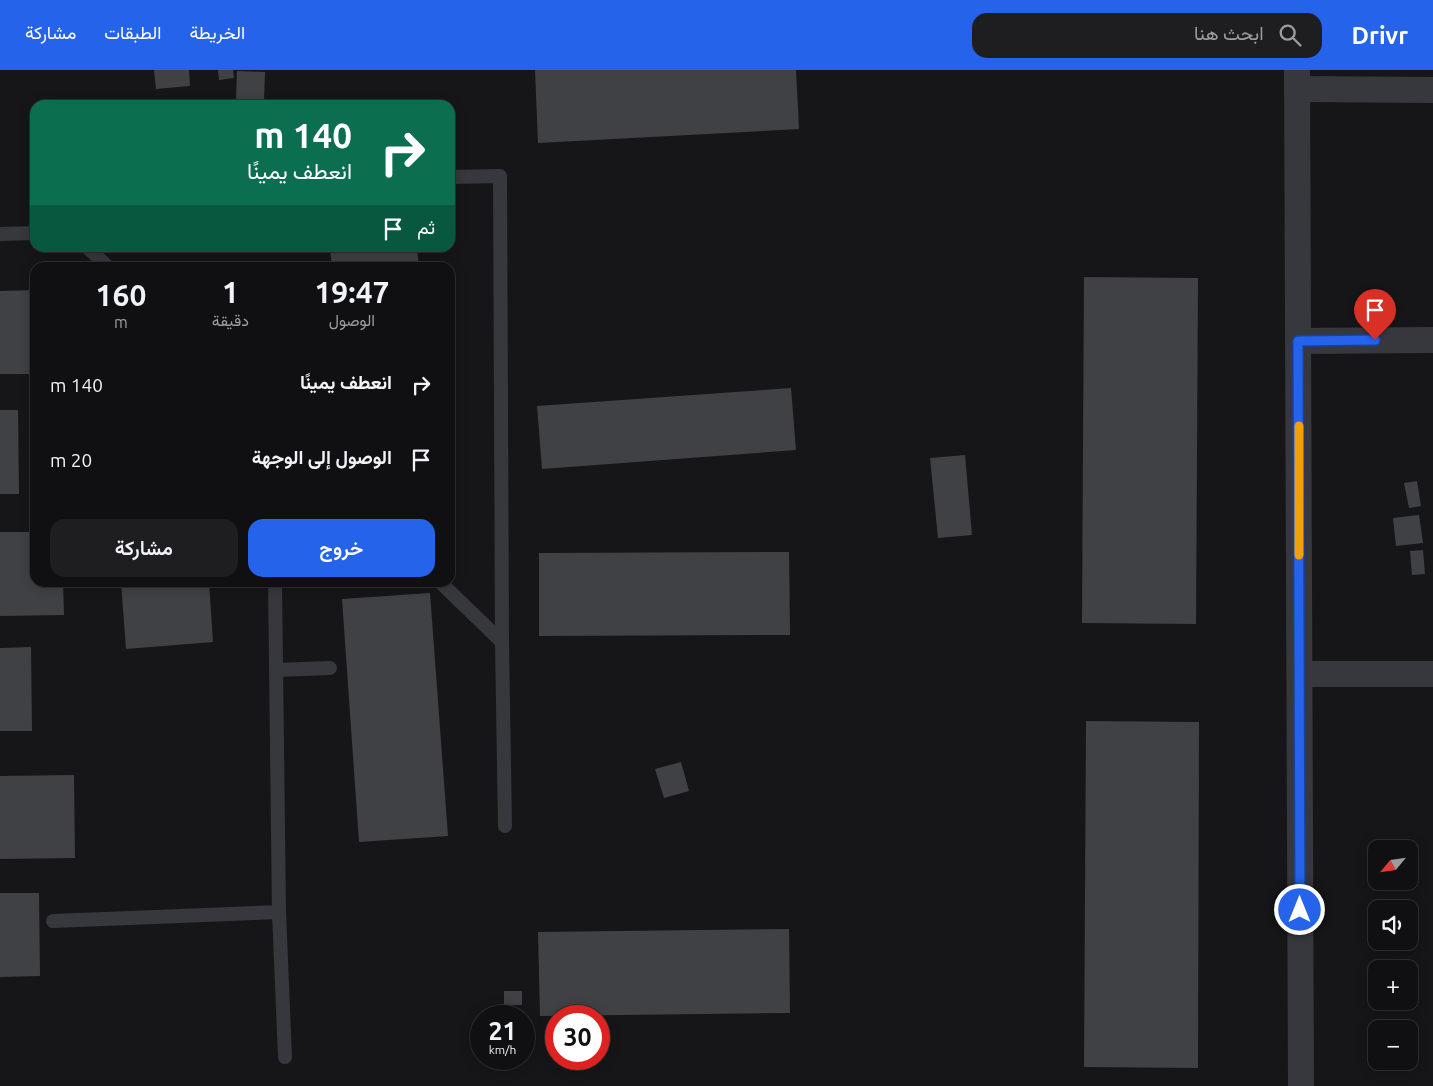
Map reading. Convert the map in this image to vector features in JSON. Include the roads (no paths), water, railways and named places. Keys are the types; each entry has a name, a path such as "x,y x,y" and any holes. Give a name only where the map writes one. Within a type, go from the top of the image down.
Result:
{"street":[{"path":"1301,1086 1297,80 1433,90"},
{"path":"1298,341 1433,340"},
{"path":"1300,674 1433,674"}],"lane":[{"path":"455,177 500,176 502,642 505,826"},
{"path":"0,234 30,233"},
{"path":"92,252 103,262"},
{"path":"275,587 279,912 285,1057"},
{"path":"445,587 502,642"},
{"path":"276,670 330,668"},
{"path":"53,921 279,912"}]}
